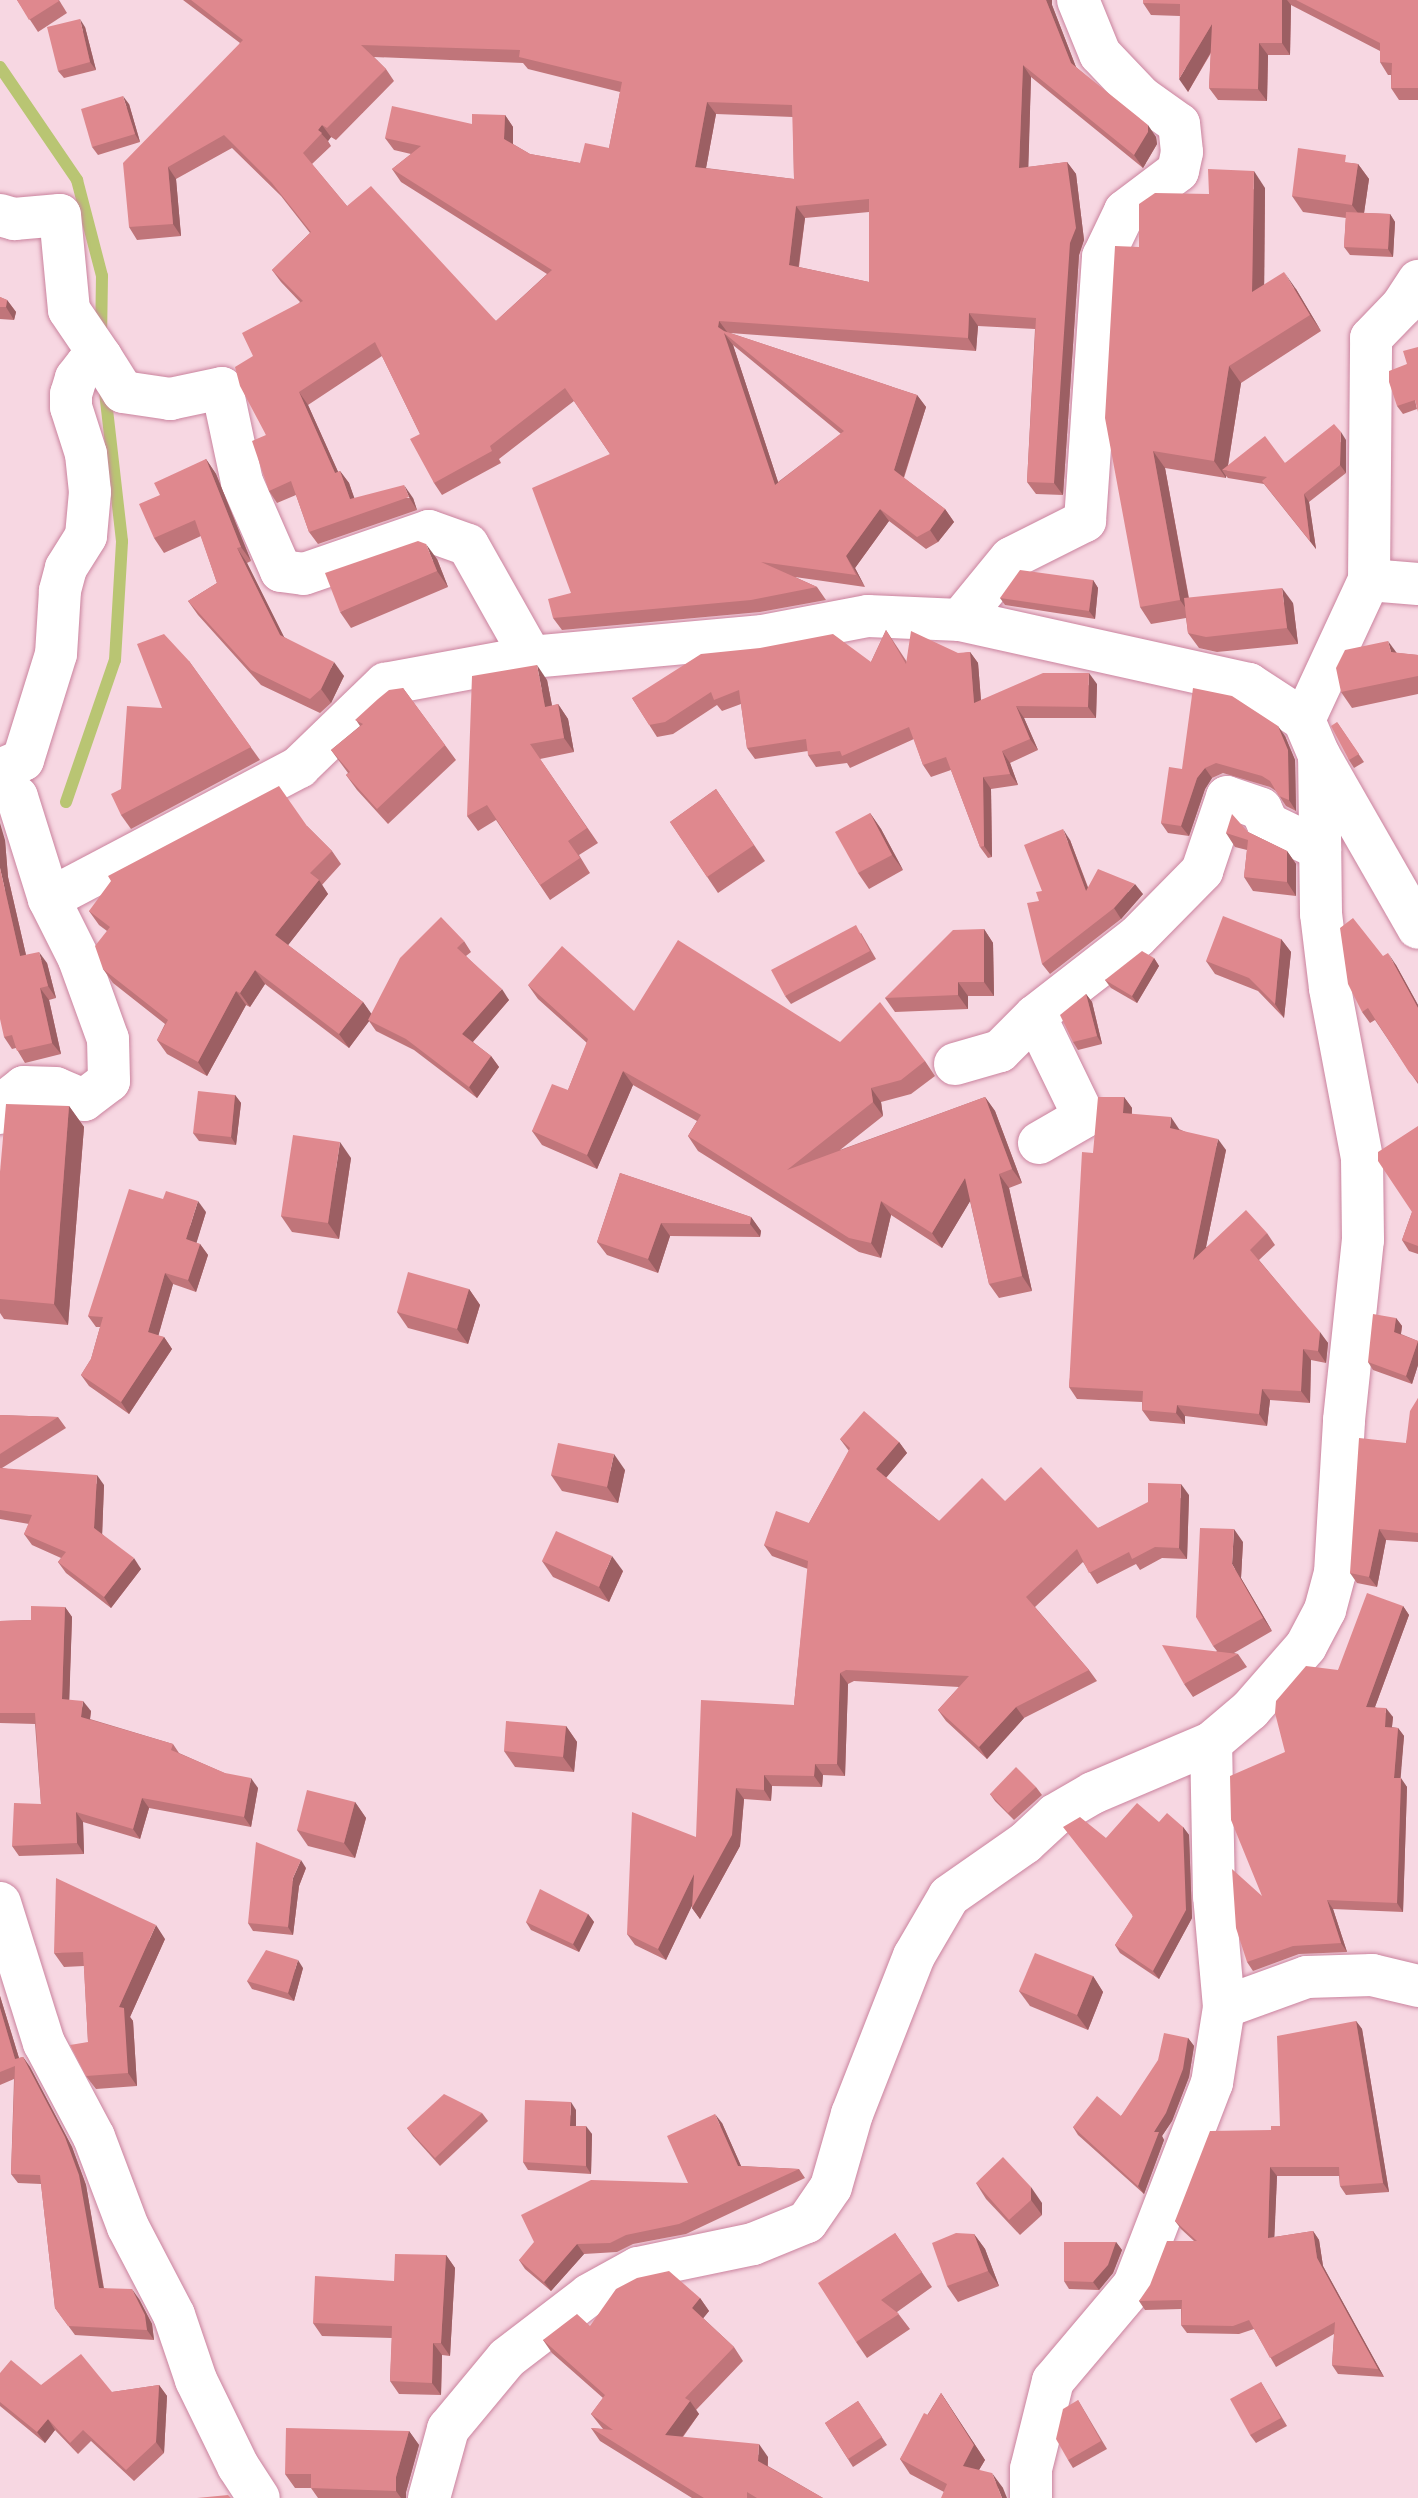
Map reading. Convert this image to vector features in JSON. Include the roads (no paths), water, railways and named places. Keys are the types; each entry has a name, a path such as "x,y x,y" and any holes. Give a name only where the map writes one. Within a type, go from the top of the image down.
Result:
{"street":[{"path":"960,620 1011,558 1085,521 1103,257 1125,211 1178,171 1182,152 1179,124 1141,97 1100,54 1078,0"},
{"path":"1100,54 1112,0"},
{"path":"0,215 14,219 60,215 69,310 123,392 170,399 222,388 242,482 281,571 304,574 429,531 468,545 531,657"},
{"path":"429,2498 448,2429 507,2358 589,2295 638,2268 753,2244 807,2222 831,2187 852,2114 914,1956 949,1896 1025,1843 1055,1815 1093,1793 1211,1743 1250,1710 1306,1646 1325,1610 1335,1573 1344,1420 1363,1240 1362,1158 1330,988 1321,914 1312,738 1369,580 1371,338 1402,306 1418,281"},
{"path":"0,770 23,760 56,654 60,591 66,568 86,536 90,492 86,454 71,407 71,394 76,378 87,364 101,357"},
{"path":"1369,580 1418,584"},
{"path":"49,899 299,767 385,684 531,657 763,636 868,616 960,620 1249,684 1312,738 1418,928"},
{"path":"0,786 17,797 49,899 79,959 108,1039 109,1081 84,1100 56,1088 8,1096"},
{"path":"955,1064 1000,1051 1035,1016 1137,937 1202,871 1227,797 1261,809 1268,824 1320,849"},
{"path":"1035,1016 1084,1117 1039,1143"},
{"path":"1031,2498 1031,2469 1053,2381 1134,2285 1212,2083 1224,2007 1214,1896 1211,1743"},
{"path":"0,1903 44,2043 94,2137 128,2227 174,2315 196,2380 238,2466 259,2498"},
{"path":"1224,2007 1307,1977 1372,1975 1418,1986"}],"waterway":[{"path":"0,67 77,180 102,276 101,337"},
{"path":"66,802 115,660 122,541 105,391"}]}
